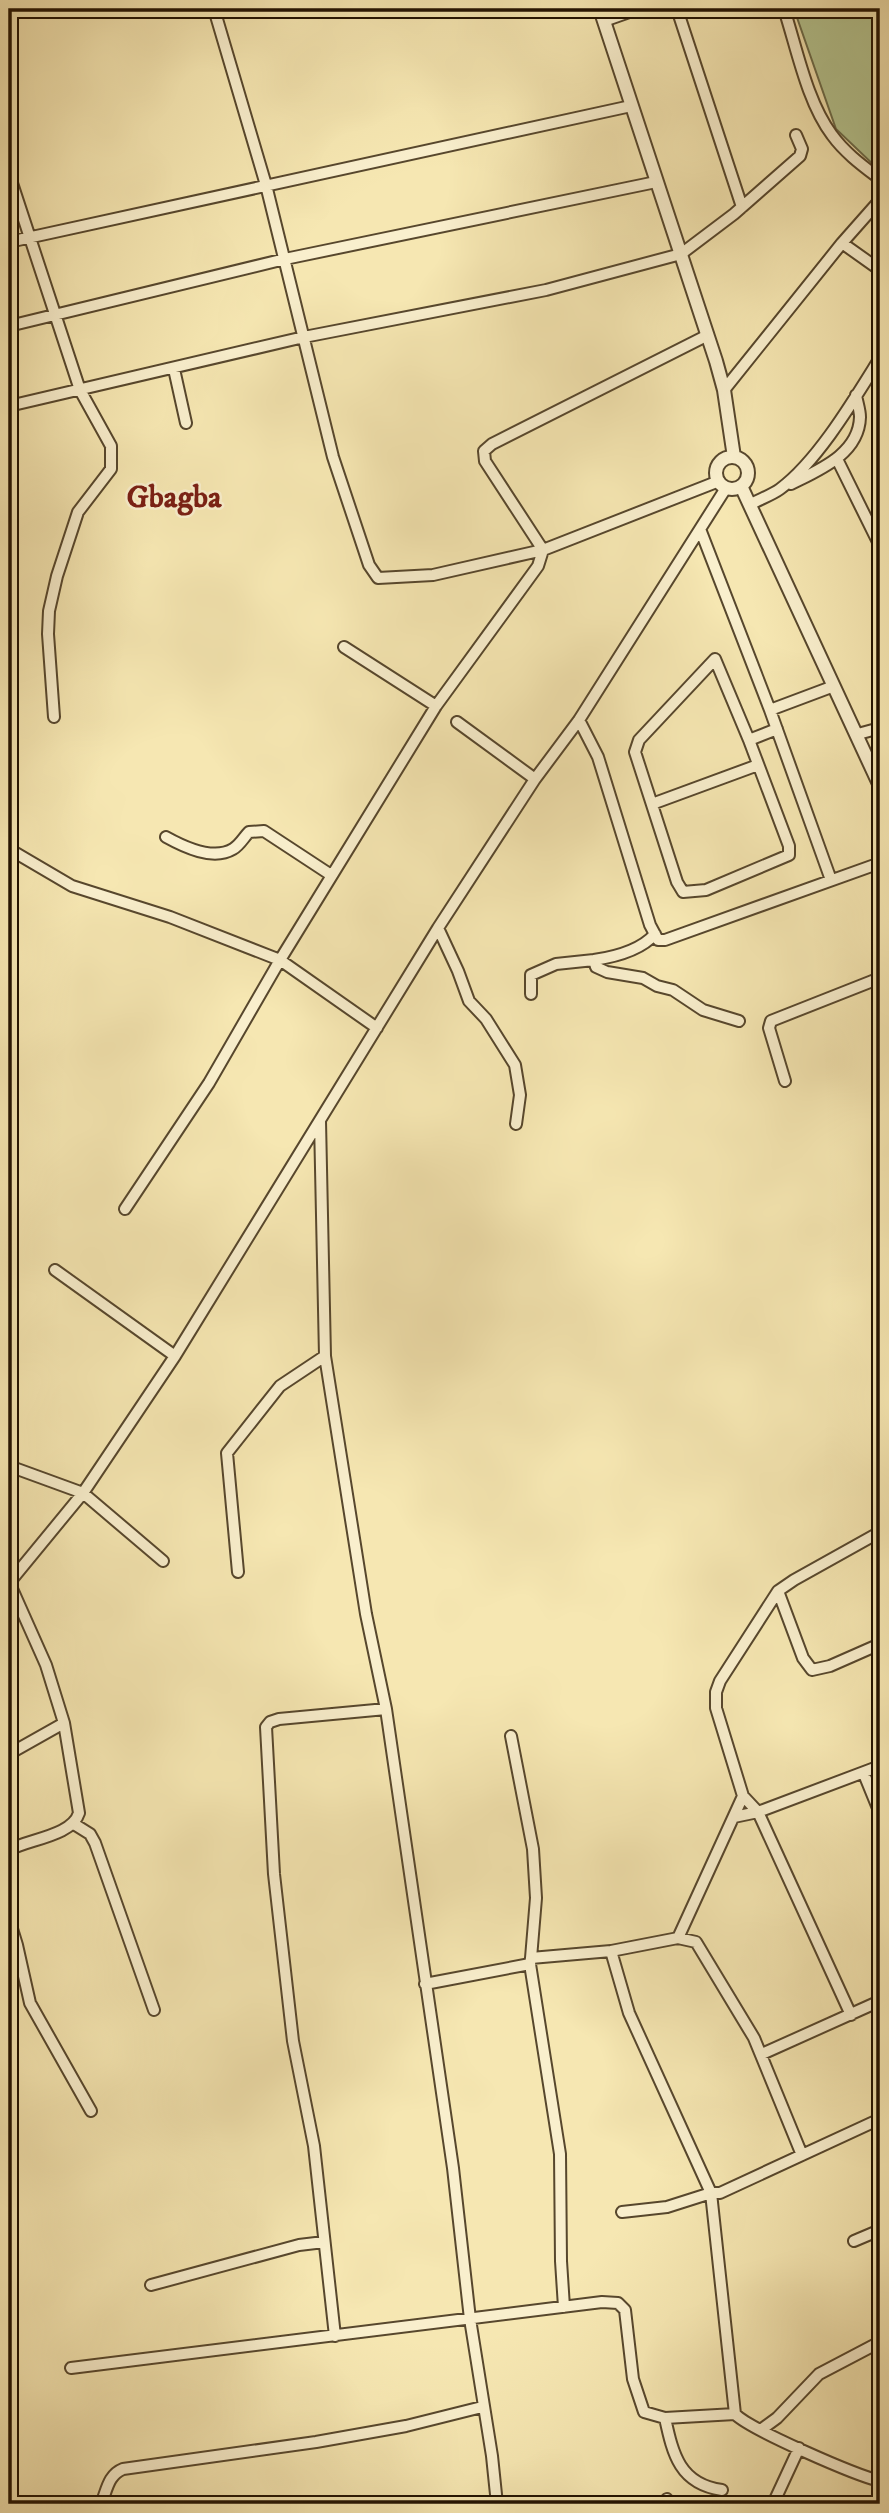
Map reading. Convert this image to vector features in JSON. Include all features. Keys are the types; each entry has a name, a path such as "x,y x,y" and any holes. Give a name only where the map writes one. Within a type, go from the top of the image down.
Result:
{"street":[{"path":"214,9 266,185 333,457 369,565 378,578 433,575 543,550 722,484 741,486"},
{"path":"638,9 602,15 708,335 724,390 734,457"},
{"path":"677,9 742,207"},
{"path":"783,9 817,112 832,136 850,156 880,179"},
{"path":"9,242 631,106"},
{"path":"9,406 304,337 546,290 681,254 742,207 800,156 802,149 796,135"},
{"path":"9,176 80,390 113,454 111,469 78,512 57,576 49,611 54,717"},
{"path":"9,326 285,259 656,182"},
{"path":"724,390 880,200"},
{"path":"842,243 880,270"},
{"path":"543,550 485,461 484,451 492,444 708,335"},
{"path":"780,490 802,469 880,358"},
{"path":"174,369 186,423"},
{"path":"751,504 837,459 853,441 857,432 860,416 856,395"},
{"path":"722,484 716,472 718,466 724,459 734,457 747,466 748,477 741,486"},
{"path":"837,459 880,546"},
{"path":"9,1850 65,1830 74,1824 79,1805 64,1723 46,1665 9,1583 83,1493 175,1356 438,928 535,779 579,720 700,530 722,484"},
{"path":"741,486 880,786"},
{"path":"700,530 770,710 831,880"},
{"path":"125,1209 209,1083 331,875 436,706 538,566 543,550"},
{"path":"344,647 436,706"},
{"path":"715,659 758,765 789,846 789,855 706,890 682,892 635,752 639,740 715,659"},
{"path":"770,710 834,686"},
{"path":"579,720 597,757 659,940 880,863"},
{"path":"457,722 535,779"},
{"path":"749,740 777,729"},
{"path":"858,734 880,729"},
{"path":"652,804 758,765"},
{"path":"166,837 198,851 224,852 233,849 249,832 264,831 331,875"},
{"path":"9,849 72,886 170,917 280,960 377,1028"},
{"path":"438,928 470,1001 486,1019 515,1065 520,1095 516,1124"},
{"path":"531,994 531,975 556,964 594,960 624,953 648,942 655,934"},
{"path":"594,960 596,967 607,972 643,978 657,986 673,990 703,1010 739,1021"},
{"path":"785,1080 769,1028 772,1021 880,978"},
{"path":"320,1121 325,1356 366,1614 386,1709 453,2168 470,2319 482,2407 492,2455 497,2504"},
{"path":"55,1270 175,1356"},
{"path":"237,1572 227,1453 280,1386 325,1356"},
{"path":"9,1466 83,1493 163,1561"},
{"path":"851,2015 758,1812 743,1796 716,1708 716,1692 720,1681 778,1591 880,1532"},
{"path":"778,1591 803,1658 812,1670 830,1666 880,1644"},
{"path":"335,2336 314,2146 293,2041 274,1874 266,1727 279,1718 386,1709"},
{"path":"9,1754 64,1723"},
{"path":"511,1737 533,1849 536,1898 531,1961 560,2154 564,2307"},
{"path":"734,1817 758,1812 880,1766"},
{"path":"864,1774 880,1813"},
{"path":"678,1938 743,1796"},
{"path":"74,1824 90,1834 94,1843 154,2010"},
{"path":"9,1919 18,1945 30,2003 91,2111"},
{"path":"425,1984 531,1961 611,1951 678,1938 696,1942 762,2054 802,2155"},
{"path":"611,1951 629,2013 711,2193 735,2414"},
{"path":"762,2054 880,2001"},
{"path":"622,2212 667,2207 711,2193 720,2193 880,2119"},
{"path":"854,2241 880,2230"},
{"path":"151,2285 291,2247 324,2242"},
{"path":"71,2368 602,2302 622,2305 633,2379 644,2412 665,2418 735,2414 748,2424 799,2448 880,2481"},
{"path":"762,2429 777,2418 819,2374 880,2342"},
{"path":"102,2504 108,2481 123,2469 329,2440 406,2426 482,2407"},
{"path":"665,2418 677,2459 689,2478 709,2488 722,2490"},
{"path":"773,2504 799,2448"}],"shaded area":[{"path":"794,9 880,9 879,170 836,129"},
{"path":"9,1056 17,1061 10,1249 9,1248"}],"district":[{"name":"Gbagba","path":"174,496"}]}
